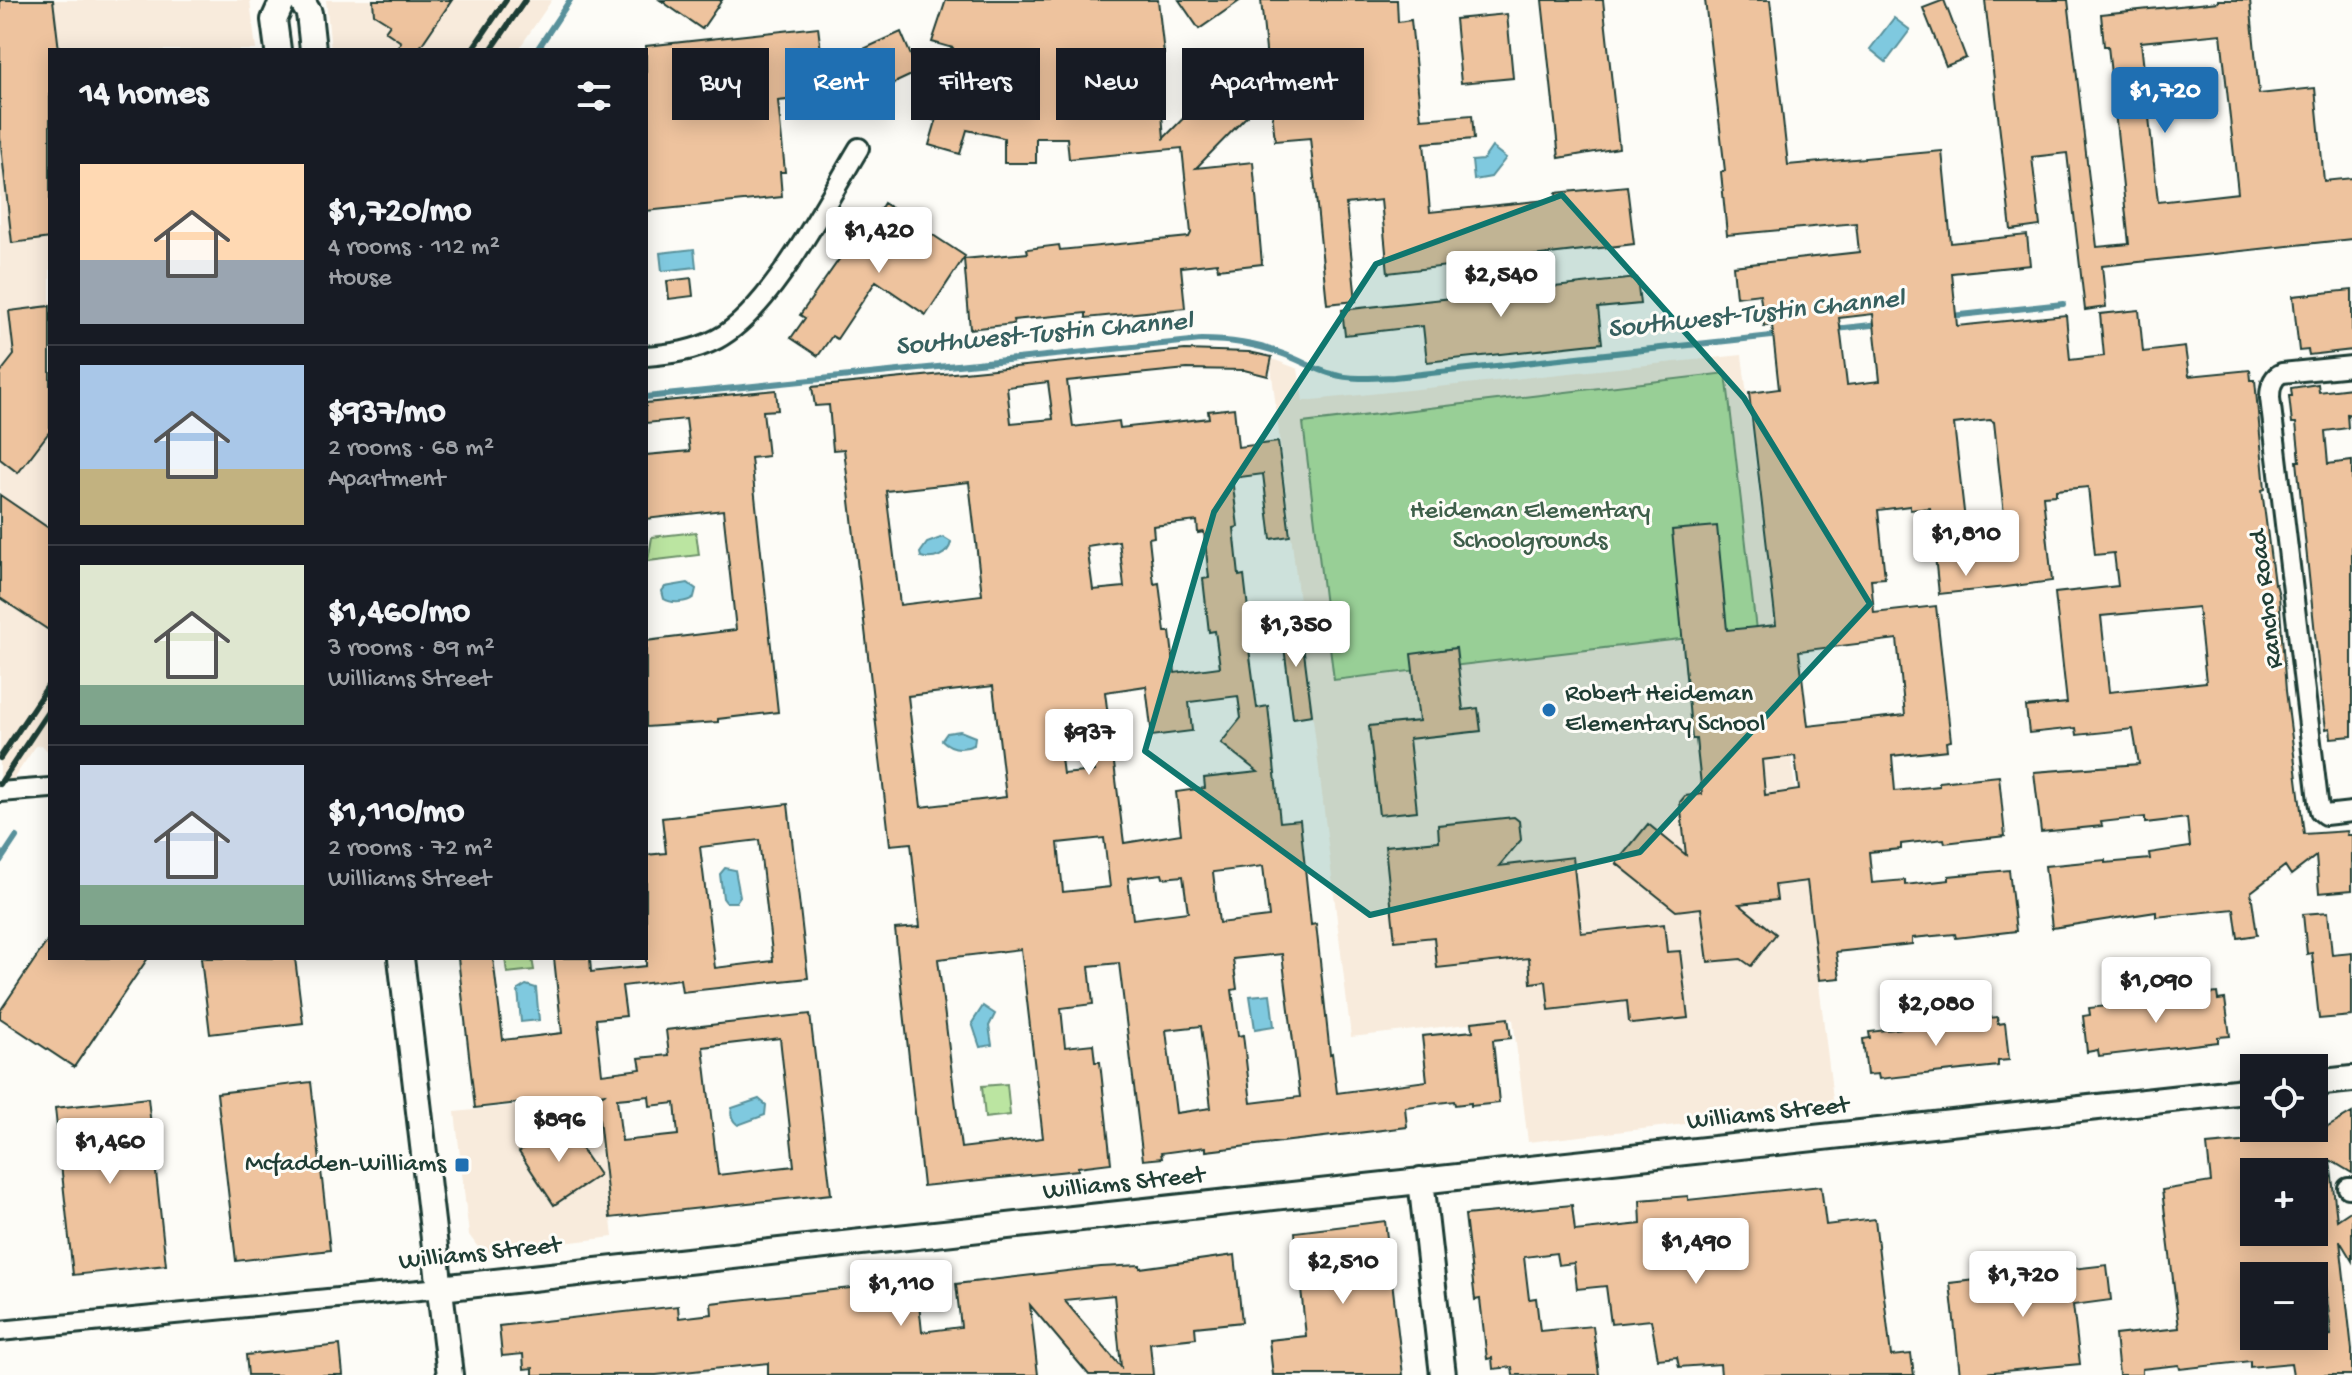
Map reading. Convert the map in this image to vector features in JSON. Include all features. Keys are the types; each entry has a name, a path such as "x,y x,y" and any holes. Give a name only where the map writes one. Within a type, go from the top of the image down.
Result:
{"street":[{"path":"278,48 274,20 283,0"},
{"path":"301,0 309,13 313,48"},
{"path":"648,356 694,348 719,338 745,319 801,245 859,148"},
{"name":"Rancho Road","path":"2352,366 2276,375 2270,398 2320,811 2325,815 2352,812"},
{"path":"0,792 48,788"},
{"path":"401,960 450,1375"},
{"path":"2328,1082 2352,1079"},
{"name":"Williams Street","path":"0,1331 440,1288 2240,1092"},
{"path":"1421,1180 1443,1375"}],"highlighted area":[{"path":"1562,195 1744,398 1870,604 1640,852 1370,915 1145,751 1214,512 1376,264"}],"shaded area":[{"path":"0,0 250,0 256,48 48,48 48,752 42,745 36,746 0,798"},
{"path":"326,0 552,0 519,48 331,48"},
{"name":"Robert Heideman Elementary School","path":"1742,355 1834,1107 1528,1142 1513,1019 1351,1037 1270,358 1298,369 1303,401"},
{"path":"597,1097 613,1237 489,1252 480,1250 469,1235 455,1112"}],"green space":[{"name":"Heideman Elementary Schoolgrounds","path":"1726,373 1756,630 1334,680 1303,423"},
{"path":"696,532 699,555 648,561 652,537"},
{"path":"505,960 532,960 534,970 507,973"},
{"path":"1007,1084 1010,1115 985,1118 982,1086"}],"water":[{"path":"1894,18 1910,30 1886,62 1870,49"},
{"path":"1492,147 1506,158 1491,177 1474,180 1472,161 1483,160"},
{"path":"694,249 696,267 662,271 660,253"},
{"path":"943,537 951,542 944,554 921,557 920,553 927,543"},
{"path":"688,583 696,589 691,599 675,602 664,599 662,591 665,587"},
{"path":"960,731 975,737 974,745 957,748 942,740 947,733"},
{"path":"725,868 735,870 740,896 736,902 726,902 723,898 720,874"},
{"path":"526,985 536,988 539,1020 521,1022 518,990"},
{"path":"1270,994 1274,1026 1255,1029 1250,996"},
{"path":"983,1006 995,1014 989,1026 992,1045 980,1047 972,1023"},
{"path":"759,1099 766,1105 765,1115 738,1125 732,1117 732,1108"}],"building":[{"path":"0,0 53,0 59,48 48,48 48,238 12,243 0,137"},
{"path":"373,0 452,0 419,48 397,48 401,42 385,31 390,24 374,14"},
{"path":"660,0 722,0 702,29"},
{"path":"946,0 1158,0 1163,48 1056,48 1056,120 1162,120 1164,138 1182,120 1243,120 1196,168 1253,162 1262,264 1218,269 1217,263 1181,267 1185,308 1086,318 1086,313 1013,320 1014,324 970,329 964,259 1028,253 1027,249 1059,245 1060,250 1189,237 1182,148 1069,159 1067,138 1036,138 1036,163 1004,163 1004,138 967,130 960,154 929,145 936,121 934,120 1040,120 1040,48 953,48 932,42"},
{"path":"1179,0 1241,0 1199,29"},
{"path":"1261,0 1397,0 1398,22 1411,20 1421,119 1472,115 1474,139 1424,143 1430,212 1557,199 1556,193 1627,186 1634,244 1388,273 1381,200 1346,204 1356,301 1327,304 1310,138 1275,141 1273,120 1364,120 1364,48 1266,48"},
{"path":"1542,0 1603,0 1619,148 1559,158"},
{"path":"1705,0 1770,0 1788,165 1942,151 1951,243 2027,235 2030,265 1952,273 1957,326 2066,315 2070,360 2104,356 2100,314 2139,310 2143,352 2185,347 2189,376 2250,370 2251,380 2255,380 2265,489 2262,490 2274,584 2279,595 2286,691 2304,834 2348,831 2347,835 2352,835 2352,890 2319,893 2316,856 2291,875 2285,866 2251,892 2257,935 2238,938 2234,909 2156,917 2156,912 2052,928 2045,866 2150,859 2149,853 2190,847 2187,818 2145,823 2145,817 2101,822 2102,826 2041,832 2034,772 2139,764 2133,729 2077,735 2076,728 2029,733 2026,707 2067,703 2055,593 2118,586 2114,553 2095,555 2088,487 2056,490 2056,495 2043,496 2052,581 2006,587 1939,594 1930,508 1910,510 1910,506 1878,510 1885,578 1871,579 1874,613 1936,606 1951,741 1946,742 1947,750 1892,756 1895,791 1939,786 1939,782 1999,776 2005,836 1901,844 1901,849 1869,852 1872,883 1905,880 1905,885 1949,880 1949,876 2009,870 2016,931 1956,938 1955,934 1912,938 1912,944 1836,952 1840,978 1819,980 1807,881 1775,885 1777,900 1739,904 1776,934 1751,966 1741,959 1708,962 1701,908 1676,911 1616,863 1648,824 1686,855 1680,802 1685,796 1702,794 1696,739 1692,739 1672,530 1717,526 1727,630 1776,625 1749,393 1779,389 1772,325 1764,326 1760,294 1736,297 1733,266 1859,252 1856,223 1727,235 1721,172 1725,171","holes":["1873,314 1880,381 1847,385 1839,318","1994,422 2005,524 1966,529 1954,424","2198,607 2206,682 2109,692 2101,616","1897,639 1905,715 1808,726 1799,651","1795,756 1799,790 1765,795 1762,760"]},
{"path":"1944,0 1966,58 1946,66 1923,8"},
{"path":"1985,0 2068,0 2097,247 2129,244 2108,46 2104,46 2101,14 2218,0 2250,0 2259,94 2315,88 2324,181 2352,178 2352,239 2102,266 2106,307 2085,310 2067,153 2032,157 2040,226 2011,230","holes":["2221,34 2238,193 2158,202 2141,42"]},
{"path":"1507,14 1513,78 1461,83 1455,19"},
{"path":"818,27 821,48 785,48 785,100 778,101 785,172 780,172 782,197 648,211 646,48"},
{"path":"901,32 911,56 911,75 895,83 895,48 866,48"},
{"path":"884,203 965,256 926,315 876,281 837,339 832,336 818,356 791,338 805,318 800,315 866,221 871,224"},
{"path":"691,278 693,296 669,299 667,281"},
{"path":"1637,278 1640,304 1598,308 1602,343 1427,362 1423,326 1345,335 1342,310"},
{"path":"2352,290 2352,350 2309,355 2308,350 2299,351 2293,296"},
{"path":"48,306 48,434 18,473 0,459 0,373 14,355 9,311"},
{"path":"1185,350 1249,352 1272,357 1268,376 1244,370 1187,369 1067,381 1073,427 1119,421 1120,428 1209,418 1208,411 1234,408 1238,447 1278,442 1290,536 1271,539 1263,474 1232,478 1238,527 1234,528 1239,576 1244,575 1250,626 1246,627 1257,708 1268,706 1280,822 1300,820 1311,925 1316,924 1337,1093 1427,1081 1422,1036 1473,1031 1472,1022 1508,1018 1511,1038 1493,1040 1499,1103 1471,1106 1471,1103 1455,1105 1454,1101 1405,1107 1407,1127 1206,1151 1206,1147 1161,1153 1162,1158 1143,1160 1119,963 1089,966 1093,1004 1061,1008 1065,1047 1093,1044 1095,1062 1100,1062 1111,1163 1078,1167 1078,1170 923,1186 895,929 920,927 911,843 890,845 844,449 833,450 829,405 815,406 812,387","holes":["1048,382 1053,419 1011,423 1007,387","969,482 982,595 900,605 886,491","1197,521 1198,533 1204,532 1209,578 1203,579 1209,632 1215,631 1220,667 1175,673 1170,632 1165,632 1159,583 1154,584 1149,538 1154,537 1153,526","1119,541 1124,587 1093,590 1087,546","993,686 1006,797 921,807 908,696","1146,686 1152,736 1192,731 1189,702 1238,696 1241,718 1221,743 1258,772 1204,778 1205,788 1176,792 1181,834 1124,843 1105,692","1089,722 1095,771 1063,774 1057,726","1104,838 1110,887 1063,892 1058,843","1263,866 1269,917 1219,923 1213,872","1162,874 1163,878 1183,876 1188,912 1133,919 1128,878","1021,949 1043,1138 961,1148 938,959","1282,954 1300,1097 1251,1103 1243,1035 1238,1036 1232,990 1237,989 1233,959","1201,1026 1211,1108 1176,1113 1166,1030"]},
{"path":"2318,384 2319,392 2352,388 2352,415 2347,414 2348,428 2325,431 2328,464 2352,461 2352,736 2331,738 2330,728 2326,729 2320,682 2297,461 2300,461 2296,423 2292,423 2289,396 2292,396 2291,388"},
{"path":"776,390 778,410 763,411 768,456 751,458 778,712 718,719 718,722 648,727 648,641 736,630 723,510 648,519 648,455 690,451 686,419 648,423 648,403"},
{"path":"0,495 48,528 48,630 0,598"},
{"path":"1300,621 1312,715 1293,718 1281,623"},
{"path":"1456,648 1463,710 1478,708 1481,731 1409,739 1417,811 1379,815 1369,726 1419,721 1411,654"},
{"path":"788,804 808,978 682,992 680,979 622,986 626,1016 596,1019 602,1074 641,1069 639,1058 669,1055 666,1030 810,1014 831,1194 610,1218 597,1101 594,1101 606,1093 475,1108 458,960 493,960 503,1040 562,1033 554,960 590,960 591,972 646,966 648,855 666,853 662,818","holes":["759,840 773,961 715,968 700,847","780,1038 794,1166 718,1175 703,1047","649,1096 650,1106 675,1103 678,1135 622,1141 617,1099"]},
{"path":"1514,817 1519,821 1521,840 1499,866 1573,857 1581,933 1664,924 1667,952 1680,951 1688,1018 1632,1024 1629,1022 1627,1001 1549,1010 1546,981 1531,983 1529,958 1437,968 1434,937 1395,941 1385,846 1439,841 1438,825"},
{"path":"2328,912 2332,955 2352,953 2352,1016 2319,1019 2312,953 2307,954 2303,914"},
{"path":"48,940 48,960 147,960 74,1067 0,1018 0,1011"},
{"path":"201,960 295,960 303,1023 210,1034"},
{"path":"2217,993 2218,1000 2225,999 2230,1036 2218,1037 2218,1042 2099,1056 2098,1050 2087,1052 2083,1016 2090,1015 2089,1008"},
{"path":"1997,1017 1998,1024 2005,1023 2009,1060 1998,1061 1998,1066 1879,1079 1878,1074 1867,1075 1863,1039 1870,1038 1869,1032"},
{"path":"311,1082 330,1250 236,1261 217,1093"},
{"path":"148,1098 166,1265 73,1275 55,1108"},
{"path":"2352,1113 2352,1173 2330,1160 2337,1220 2352,1210 2352,1261 2340,1241 2352,1375 2293,1375 2291,1363 2250,1367 2250,1361 2180,1369 2179,1365 2142,1369 2142,1375 2119,1375 2115,1335 2179,1328 2162,1190 2211,1182 2207,1145 2328,1142 2328,1127"},
{"path":"563,1122 599,1175 554,1205 519,1152"},
{"path":"1821,1186 1826,1225 1875,1219 1891,1356 1911,1354 1914,1375 1721,1375 1720,1364 1679,1367 1677,1357 1658,1359 1651,1320 1611,1324 1606,1286 1577,1289 1574,1263 1558,1265 1556,1253 1524,1257 1529,1299 1536,1298 1540,1331 1593,1326 1599,1375 1513,1375 1512,1367 1493,1369 1492,1358 1487,1359 1480,1299 1475,1300 1465,1215 1572,1205 1575,1231 1641,1224 1640,1200 1688,1196 1688,1200"},
{"path":"1385,1221 1403,1375 1273,1375 1269,1340 1306,1336 1295,1232"},
{"path":"1235,1255 1242,1322 1195,1327 1196,1338 1150,1343 1153,1375 1089,1375 1030,1305 1038,1375 768,1375 768,1363 656,1375 533,1375 533,1368 524,1369 523,1354 502,1356 499,1326 678,1306 679,1318 712,1314 711,1303 878,1285 878,1288 917,1284 922,1332 961,1327 956,1284 1101,1267 1140,1265 1140,1268","holes":["1114,1295 1121,1367 1064,1300"]},
{"path":"2107,1265 2111,1300 2073,1305 2080,1364 1960,1375 1950,1283"},
{"path":"340,1345 343,1375 248,1375 246,1355"}],"waterway":[{"path":"538,48 570,0"},
{"name":"Southwest-Tustin Channel","path":"1951,316 2063,304"},
{"name":"Southwest-Tustin Channel","path":"1836,329 1880,324"},
{"name":"Southwest-Tustin Channel","path":"648,397 1201,340 1255,345 1332,374 1371,378 1781,335"},
{"path":"0,861 16,837"}],"railway":[{"path":"473,48 506,0"},
{"path":"492,48 525,0"},
{"path":"0,758 48,686"},
{"path":"0,784 48,712"}],"place":[{"name":"Robert Heideman Elementary School","path":"1549,710"},
{"name":"Mcfadden-Williams","path":"462,1165"}]}
